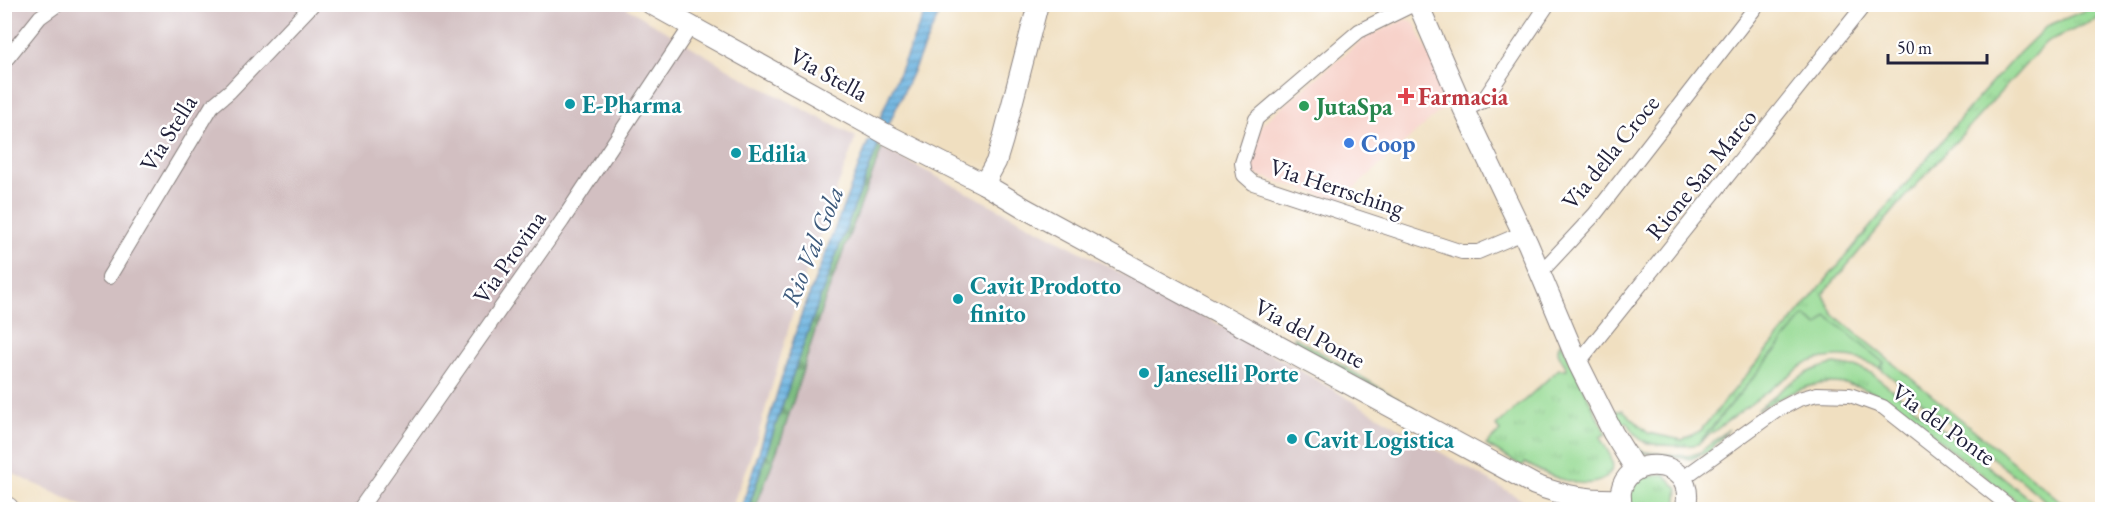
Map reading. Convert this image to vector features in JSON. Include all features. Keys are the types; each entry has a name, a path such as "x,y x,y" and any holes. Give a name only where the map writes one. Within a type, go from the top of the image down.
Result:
{"street":[{"path":"4,62 40,17 58,4"},
{"name":"Via Stella","path":"109,277 213,106 313,4"},
{"name":"Via Stella","path":"651,4 879,131 984,184"},
{"path":"984,184 996,162 1003,139 1038,4"},
{"path":"1416,4 1523,232 1578,363 1613,433 1636,470"},
{"name":"Via Herrsching","path":"1416,4 1359,30 1256,119 1242,163 1244,175 1253,183 1462,252 1478,252 1523,232"},
{"path":"1464,110 1483,100 1548,4"},
{"name":"Via della Croce","path":"1540,273 1595,214 1758,4"},
{"name":"Rione San Marco","path":"1578,363 1857,7"},
{"name":"Via Provina","path":"359,510 562,220 690,26"},
{"name":"Via del Ponte","path":"984,184 1026,209 1535,484 1574,497 1622,504"},
{"name":"Via del Ponte","path":"1682,479 1776,411 1799,399 1817,394 1850,395 1866,400 1892,414 2014,510"},
{"path":"1622,504 1622,488 1627,478 1636,470 1649,465 1659,465 1675,472 1682,479 1686,490 1685,510"}],"shaded area":[{"path":"4,5 622,5 742,77 856,137 799,292 757,438 731,509 89,509 5,470"},
{"path":"1406,19 1414,22 1451,101 1340,201 1253,174 1249,166 1262,124 1364,38"},
{"path":"882,148 1236,333 1538,509 755,510 782,437 822,308"}],"green space":[{"path":"2102,5 2102,17 2046,42 1901,202 1823,294 1834,315 2070,509 2053,509 2040,496 1880,368 1884,363 1818,326 1805,316 1698,444 1670,446 1647,443 1638,437 1627,422 1619,425 1611,412 1623,410 1648,433 1682,440 1700,431 1970,107 2014,58 2047,26"},
{"path":"878,146 882,148 822,308 782,437 755,509 748,510 810,327"},
{"path":"1804,316 1818,326 1827,316 1884,363 1880,368 1862,360 1834,357 1806,363 1701,441"},
{"path":"1294,337 1417,410 1295,345"},
{"path":"1561,342 1606,434 1600,437 1611,457 1613,467 1606,477 1596,482 1572,482 1525,463 1522,466 1486,445 1500,431 1496,426 1559,369 1567,369 1558,353"},
{"path":"1835,364 1860,368 1871,373 2042,509 2027,509 1896,405 1866,390 1851,385 1824,383 1794,392 1757,410 1803,375"},
{"path":"1729,429 1710,451 1691,459 1642,453 1634,449 1630,442 1645,452 1688,456 1699,453"},
{"path":"1664,474 1678,489 1676,509 1632,509 1629,491 1636,479"}],"water":[{"path":"928,5 943,5 889,124 879,137 878,146 794,372 748,509 741,510 800,319 868,142 878,129 879,120"}],"place":[{"name":"Farmacia","path":"1406,96"},
{"name":"E-Pharma","path":"570,104"},
{"name":"JutaSpa","path":"1304,106"},
{"name":"Coop","path":"1349,143"},
{"name":"Edilia","path":"736,153"},
{"name":"Cavit Prodotto finito","path":"958,299"},
{"name":"Janeselli Porte","path":"1144,373"},
{"name":"Cavit Logistica","path":"1292,439"}],"water label":[{"name":"Rio Val Gola","path":"812,246"}]}
